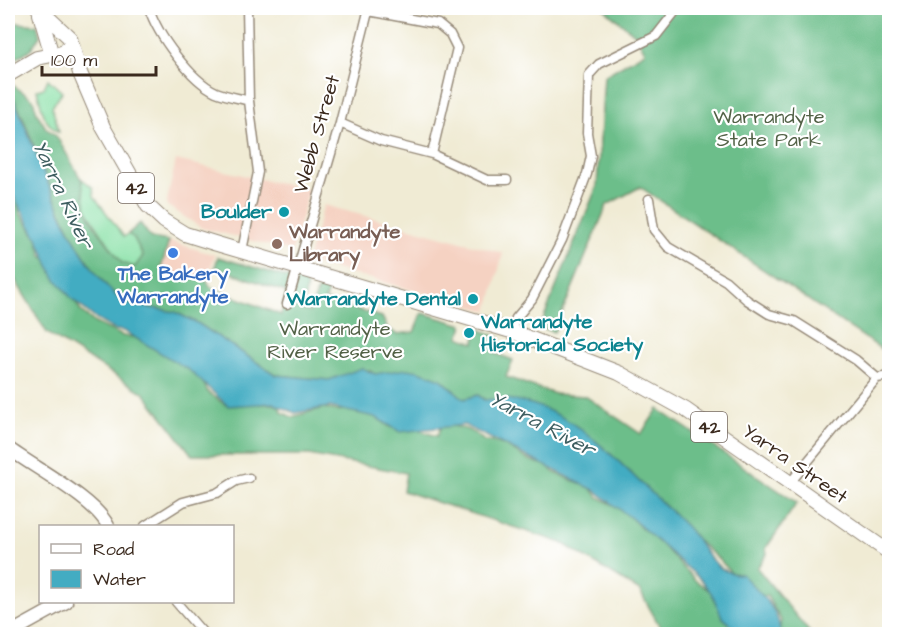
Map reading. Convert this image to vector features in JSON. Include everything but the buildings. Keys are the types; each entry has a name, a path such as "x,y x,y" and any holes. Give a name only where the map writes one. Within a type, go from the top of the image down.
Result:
{"main road":[{"path":"8,75 37,58 68,50 71,43 68,35 38,8"},
{"path":"38,8 49,49 58,54"},
{"path":"37,58 53,32 62,31"},
{"name":"Yarra Street","path":"71,43 80,73 123,166 153,211 184,234 511,331 619,373 654,390 686,410 890,553"},
{"name":"Yarra Street","path":"58,54 80,73"},
{"path":"8,448 71,491 97,512 107,525"},
{"path":"8,634 64,603"}],"street":[{"path":"149,8 155,27 196,77 215,91 249,101"},
{"path":"242,251 258,172 249,101 247,8"},
{"path":"511,331 516,318 532,300 562,240 587,174 591,156 587,133 590,75 599,64 656,36 678,8"},
{"path":"368,9 438,24 450,34 457,48 432,154"},
{"name":"Webb Street","path":"287,304 339,123 368,9"},
{"path":"339,123 381,141 432,154 487,180 507,180"},
{"path":"650,200 654,230 668,248 726,281 747,300 769,314 794,321 856,360 877,378"},
{"path":"789,484 877,378 890,376"},
{"path":"147,525 183,502 217,493 236,481 249,478"},
{"path":"177,603 204,634"}],"shaded area":[{"path":"176,160 309,190 292,251 202,228 166,205"},
{"path":"324,205 503,253 488,311 310,262 308,257"},
{"path":"169,241 215,255 207,281 178,275 160,268"}],"green space":[{"name":"Warrandyte State Park","path":"603,8 889,8 889,354 640,187 607,205 554,332 540,327 597,186 604,76 645,52 636,35"},
{"path":"8,22 37,25 40,36 30,50 8,63"},
{"path":"48,79 62,92 52,107 59,132 46,119 37,90 44,88"},
{"name":"Warrandyte River Reserve","path":"11,84 33,99 37,113 46,128 57,137 82,181 86,209 95,226 122,263 135,267 143,256 134,238 128,234 140,223 151,238 169,241 161,268 178,275 207,281 210,287 281,315 286,292 215,267 218,257 307,283 303,310 310,312 319,287 330,284 325,300 382,317 387,327 396,334 414,332 422,313 463,325 459,337 474,343 479,329 500,338 494,353 513,360 506,377 555,394 585,396 641,434 658,409 797,503 766,548 767,554 757,568 811,634 779,634 781,620 767,596 761,597 738,574 731,573 700,542 478,395 464,399 441,379 375,374 369,370 329,380 276,375 199,324 175,312 124,303 106,286 91,266 66,222 8,86"},
{"path":"81,178 93,188 94,196 124,237 128,234 134,238 143,256 135,267 121,263 86,209"},
{"path":"8,186 16,197 20,213 37,238 42,256 49,261 81,311 95,323 123,336 143,338 200,377 208,392 224,404 274,404 280,407 282,412 292,417 324,408 337,411 362,407 390,427 403,431 415,429 437,436 441,426 459,427 475,433 484,441 502,445 529,460 547,465 553,472 571,480 580,483 585,480 598,497 623,510 642,529 652,534 695,580 711,592 744,634 664,634 640,591 562,543 403,491 406,473 309,455 192,455 144,393 47,333 8,268"}],"water":[{"name":"Yarra River","path":"8,86 69,230 103,281 124,303 175,312 199,324 276,375 329,380 362,368 375,374 407,369 441,379 464,399 478,395 484,400 507,399 529,403 550,411 570,422 607,451 686,526 716,564 724,570 742,574 773,609 780,634 740,634 722,617 712,594 700,579 631,518 594,490 464,425 400,432 375,417 329,407 295,413 273,403 228,406 189,370 124,331 115,330 97,320 72,299 54,277 37,238 8,186"}],"place":[{"name":"Boulder","path":"284,212"},
{"name":"Warrandyte Library","path":"277,244"},
{"name":"The Bakery Warrandyte","path":"173,253"},
{"name":"Warrandyte Dental","path":"473,299"},
{"name":"Warrandyte Historical Society","path":"469,333"}]}
